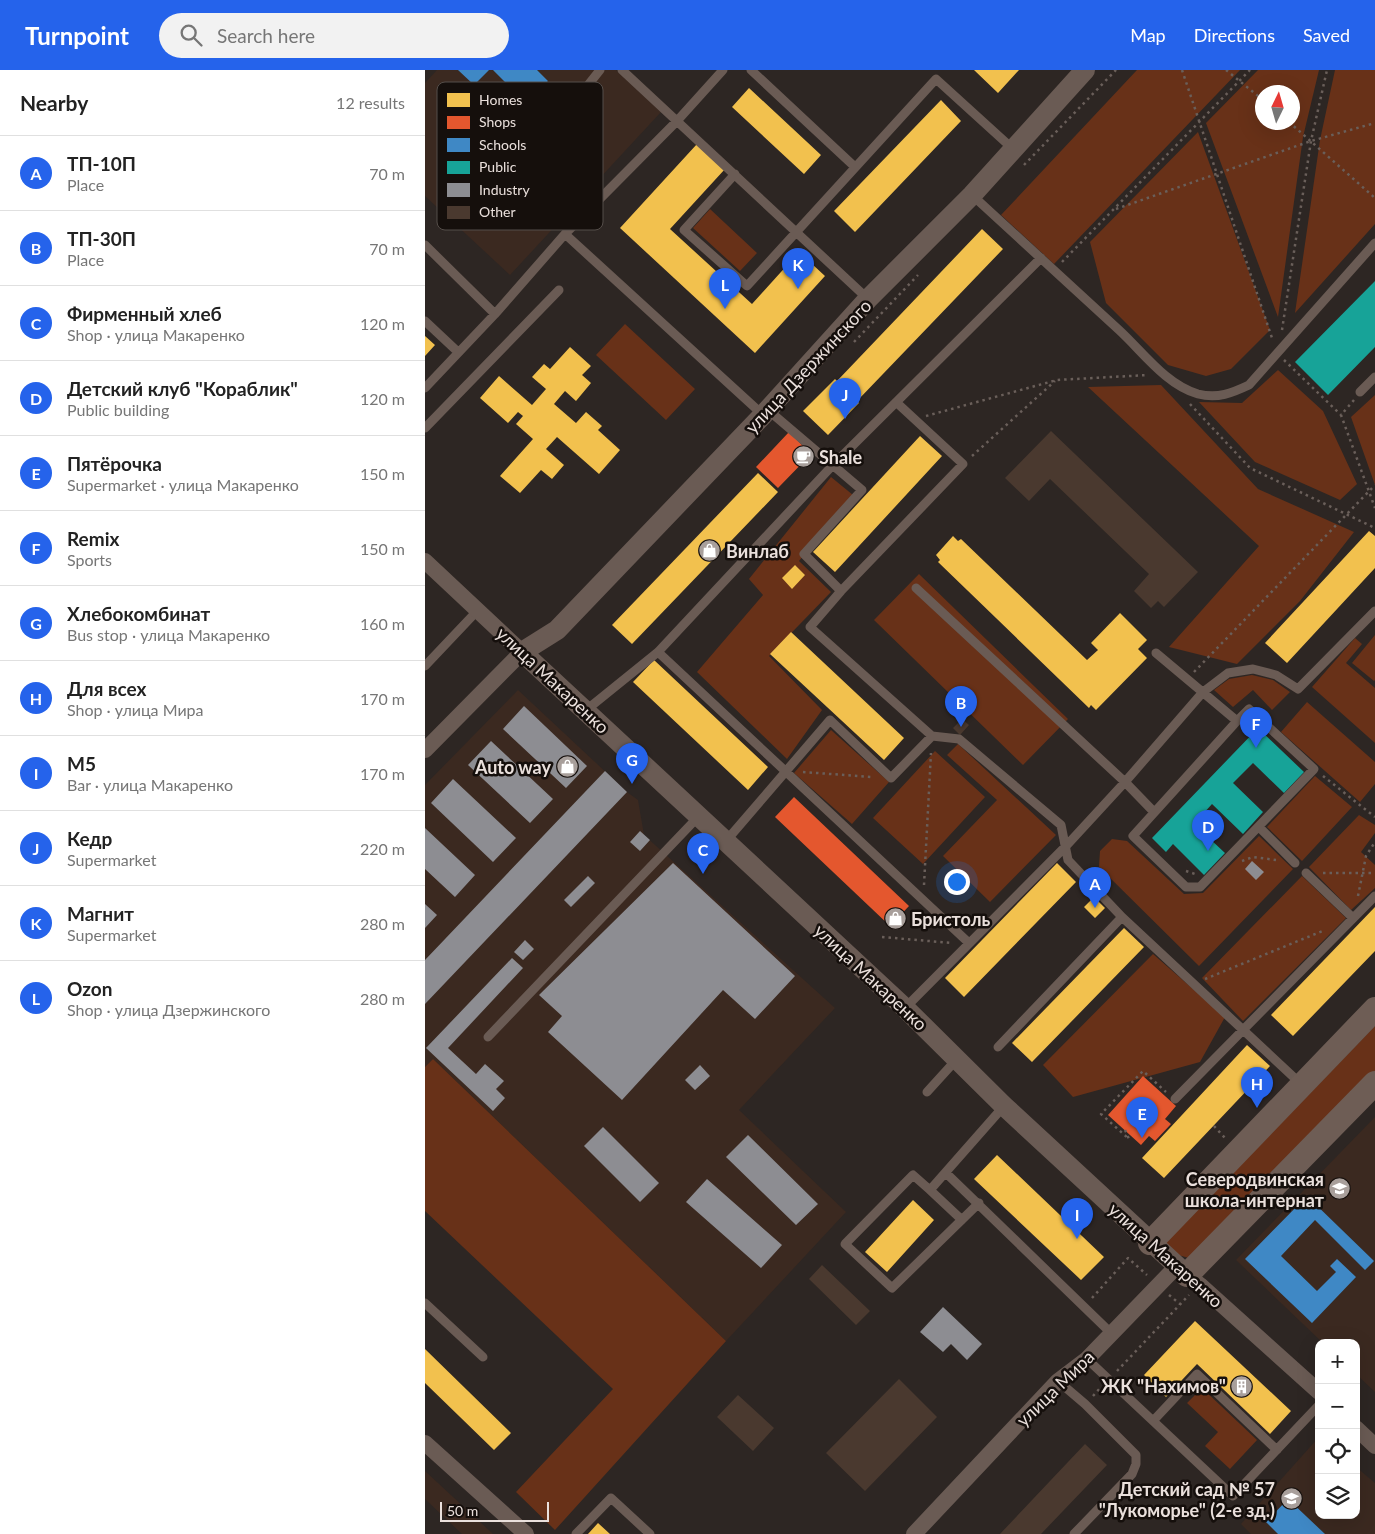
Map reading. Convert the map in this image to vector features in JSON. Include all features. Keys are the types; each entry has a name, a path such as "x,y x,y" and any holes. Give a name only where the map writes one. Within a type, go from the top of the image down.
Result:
{"main road":[{"path":"1150,1243 1375,1009"},
{"name":"улица Мира","path":"1186,1277 1375,1083"}],"street":[{"name":"улица Дзержинского","path":"522,652 557,630 765,412 868,299 972,195 1085,70"},
{"name":"улица Макаренко","path":"425,561 905,1008 1004,1106 1186,1277 1200,1285 1315,1388"},
{"path":"425,750 522,652"},
{"name":"улица Мира","path":"914,1534 1058,1381 1087,1359 1111,1334 1186,1277"},
{"path":"1357,1429 1375,1446"},
{"path":"425,1443 525,1534"}],"lane":[{"path":"590,82 600,70"},
{"path":"622,70 868,299"},
{"path":"603,196 677,121 723,70"},
{"path":"751,70 855,167"},
{"path":"735,174 684,230 747,286 936,79 1013,149"},
{"path":"972,195 1127,338 1162,374 1197,393 1213,396 1230,394 1249,385 1375,243"},
{"path":"425,388 495,314 569,230"},
{"path":"565,234 765,412 862,490 804,554 841,590"},
{"path":"425,245 495,314"},
{"path":"585,710 659,652 832,466 1041,258"},
{"path":"425,428 559,290"},
{"path":"425,321 459,352"},
{"path":"1360,392 1375,377"},
{"path":"896,402 913,420 963,464 841,590 810,627 932,736 959,739 1061,825 1067,845 1068,860 1123,917 1302,1085"},
{"path":"916,588 1125,782 1154,812"},
{"path":"425,666 478,610"},
{"path":"905,1008 1067,845 1203,692 1228,673 1253,669 1275,675 1299,690 1375,611"},
{"path":"659,652 969,943"},
{"path":"1156,653 1237,721"},
{"path":"1249,709 1314,769 1200,887 1187,887 1133,836 1237,721 1249,709"},
{"path":"726,841 788,772 830,720 891,778 932,736"},
{"path":"489,1037 699,817"},
{"path":"1259,827 1295,863"},
{"path":"1306,873 1353,918"},
{"path":"1175,1100 1375,896"},
{"path":"998,1047 1123,917"},
{"path":"927,1092 957,1059"},
{"path":"930,1190 1004,1106"},
{"path":"946,1173 979,1203 1111,1334"},
{"path":"962,1220 913,1175 845,1244 893,1288 962,1220 979,1203"},
{"path":"425,1304 483,1357"},
{"path":"1087,1359 1233,1496 1315,1409"},
{"path":"1153,1421 1197,1374 1277,1450"},
{"path":"1058,1381 1085,1404 1136,1454 1136,1464 1131,1474 1074,1534"},
{"path":"576,1534 611,1498 650,1534"}],"path":[{"path":"1182,70 1278,354 1341,415 1375,508"},
{"path":"1226,70 1255,94"},
{"path":"1053,270 1250,70"},
{"path":"1278,354 1311,141 1327,70"},
{"path":"1113,210 1311,141 1375,123"},
{"path":"1298,130 1375,198"},
{"path":"913,420 1057,380 1162,374"},
{"path":"963,464 1057,380"},
{"path":"1341,415 1360,392"},
{"path":"1189,403 1250,468 1375,528"},
{"path":"1188,678 1375,485"},
{"path":"923,900 932,736"},
{"path":"1314,769 1375,817"},
{"path":"788,772 891,778"},
{"path":"1353,918 1366,856 1375,842"},
{"path":"1217,870 1253,857 1295,863"},
{"path":"1306,873 1375,873"},
{"path":"1195,983 1327,929"},
{"path":"882,937 969,943"},
{"path":"1125,1130 1129,1139 1101,1114 1143,1071 1175,1100"},
{"path":"1214,1126 1231,1144"},
{"path":"1084,1307 1128,1258"},
{"path":"1085,1404 1109,1379 1186,1277"}],"shaded area":[{"path":"437,70 616,70 661,112 603,175 603,82 437,82 437,207 425,196 425,83"},
{"path":"1137,70 1240,70 1054,264 1001,215"},
{"path":"1258,70 1319,70 1303,137 1278,317 1206,123"},
{"path":"1335,70 1375,70 1375,224 1295,313 1320,140"},
{"path":"1198,132 1270,330 1231,369 1206,376 1168,365 1106,303 1090,242"},
{"path":"710,209 757,253 740,271 693,228"},
{"path":"462,230 552,230 510,275"},
{"path":"625,324 695,389 666,420 596,355"},
{"path":"1278,370 1323,411 1357,484 1340,500 1255,462 1199,402 1242,403"},
{"path":"1161,385 1258,489 1354,532 1300,601 1237,664 1169,647 1259,546 1088,387"},
{"path":"1375,395 1375,485 1351,417"},
{"path":"831,477 853,495 799,561 831,592 769,656 822,710 787,759 697,672 763,595 749,579"},
{"path":"919,574 1068,719 1023,765 874,620"},
{"path":"1375,635 1375,680 1374,681 1352,663"},
{"path":"1355,638 1362,644 1346,663 1375,688 1375,743 1312,687"},
{"path":"1252,675 1273,680 1290,692 1272,710 1253,690 1233,707 1214,690 1229,679"},
{"path":"518,690 627,792 638,800 644,835 835,1008 739,1110 846,1212 726,1341 433,1059 425,1067 425,785"},
{"path":"1307,702 1375,762 1375,784 1360,802 1281,732"},
{"path":"831,730 889,782 852,824 794,773"},
{"path":"958,744 1056,835 990,902 943,856 997,800 947,755"},
{"path":"935,751 985,797 923,864 873,818"},
{"path":"1315,776 1352,807 1302,861 1267,827"},
{"path":"1359,815 1375,825 1375,833 1361,852 1375,865 1375,888 1351,910 1309,867"},
{"path":"1259,836 1293,869 1199,966 1099,867 1100,851 1112,839 1127,841 1184,894 1203,893"},
{"path":"1302,876 1346,918 1243,1021 1202,978"},
{"path":"1153,954 1225,1017 1200,1062 1073,1097 1043,1065"},
{"path":"1375,1026 1375,1071 1192,1259 1175,1254 1165,1243"},
{"path":"433,1059 726,1341 555,1530 516,1492 613,1389 425,1211 425,1067"},
{"name":"Северодвинская школа-интернат","path":"1375,1117 1375,1392 1360,1378 1360,1339 1319,1339 1236,1260"},
{"path":"1202,1388 1257,1440 1230,1469 1205,1446 1218,1432 1187,1403"},
{"name":"Детский сад № 57 \"Лукоморье\" (2-е зд.)","path":"1315,1441 1315,1519 1360,1519 1360,1470 1375,1483 1375,1534 1251,1534 1241,1524"},
{"path":"425,1471 493,1534 462,1534 425,1499"}],"building: Homes":[{"path":"974,70 1019,70 998,93"},
{"path":"749,88 821,155 804,174 732,107"},
{"path":"941,100 961,121 855,232 834,211"},
{"path":"697,144 725,169 670,229 752,304 799,252 825,276 755,353 620,228"},
{"path":"982,229 1003,249 858,400 848,391 859,403 828,435 803,411 835,379 837,381"},
{"path":"425,336 435,345 425,356"},
{"path":"570,347 591,366 582,375 591,383 576,401 565,391 554,404 576,423 586,412 602,426 598,430 620,450 599,474 557,437 546,449 564,465 552,479 541,470 520,493 500,476 533,439 516,424 523,416 518,412 508,423 480,398 499,376 532,405 546,389 532,377 544,364 550,369"},
{"path":"920,436 942,456 835,572 813,552"},
{"path":"758,473 778,492 632,644 612,625"},
{"path":"1369,531 1375,536 1375,568 1287,663 1265,643"},
{"path":"953,536 958,541 961,539 1087,660 1098,650 1091,643 1120,613 1147,640 1138,649 1147,658 1096,710 1091,705 1089,708 938,562 940,560 936,555"},
{"path":"795,565 805,575 792,589 782,578"},
{"path":"791,632 904,738 884,760 770,654"},
{"path":"654,660 768,767 748,790 633,682"},
{"path":"1057,863 1076,882 964,997 945,978"},
{"path":"1094,897 1105,908 1095,918 1084,907"},
{"path":"1375,907 1375,951 1293,1036 1271,1015"},
{"path":"1124,928 1144,947 1032,1062 1012,1043"},
{"path":"1247,1045 1270,1066 1164,1178 1142,1158"},
{"path":"997,1155 1104,1257 1081,1280 974,1179"},
{"path":"913,1200 934,1220 887,1272 865,1252"},
{"name":"ЖК \"Нахимов\"","path":"1195,1321 1291,1411 1270,1434 1197,1364 1166,1397 1144,1375"},
{"path":"425,1349 511,1433 494,1450 425,1383"},
{"path":"598,1523 610,1534 588,1534"}],"building: Shops":[{"path":"789,432 811,454 778,488 756,467"},
{"path":"794,797 909,906 890,926 775,817"},
{"path":"1143,1076 1176,1106 1165,1119 1171,1124 1155,1141 1149,1136 1141,1145 1108,1115"}],"building: Schools":[{"path":"458,70 489,70 477,82 471,82"},
{"path":"493,70 537,70 548,81 547,82 505,82"},
{"path":"1307,1196 1374,1261 1365,1270 1315,1220 1281,1256 1317,1291 1336,1272 1330,1266 1337,1259 1356,1277 1312,1323 1245,1259"},
{"path":"1288,1499 1325,1534 1278,1534 1266,1522"}],"building: Public":[{"path":"1375,281 1375,347 1328,395 1295,362"},
{"path":"1258,728 1304,772 1284,793 1253,763 1233,783 1263,812 1243,834 1212,804 1194,824 1225,853 1204,875 1173,844 1166,852 1152,838"}],"building: Industry":[{"path":"524,706 587,766 566,788 503,729"},
{"path":"491,741 553,799 530,823 468,765"},
{"path":"605,771 627,792 425,1004 425,960"},
{"path":"453,779 516,838 493,862 431,803"},
{"path":"425,828 475,875 455,897 425,869"},
{"path":"640,831 650,840 640,851 630,842"},
{"path":"1252,861 1264,872 1256,880 1245,869"},
{"path":"673,863 795,976 755,1019 723,990 622,1100 548,1032 562,1016 539,995"},
{"path":"588,876 595,883 571,907 564,900"},
{"path":"425,904 437,915 425,928"},
{"path":"525,940 534,949 523,960 514,952"},
{"path":"512,958 523,968 448,1048 476,1074 485,1064 504,1081 496,1089 505,1098 493,1111 426,1048"},
{"path":"700,1065 710,1076 695,1090 685,1080"},
{"path":"603,1127 659,1183 640,1202 584,1146"},
{"path":"748,1135 818,1204 796,1225 726,1157"},
{"path":"707,1179 782,1245 761,1268 686,1202"},
{"path":"943,1307 982,1344 967,1360 951,1344 943,1352 920,1332"}],"building: Other":[{"path":"1051,431 1198,572 1164,607 1158,601 1151,608 1134,591 1149,574 1050,479 1029,501 1005,478"},
{"path":"962,719 969,725 960,735 953,728"},
{"path":"822,1265 870,1311 856,1325 809,1279"},
{"path":"899,1379 937,1417 865,1491 826,1453"},
{"path":"738,1395 774,1428 753,1451 717,1417"},
{"path":"1085,1444 1107,1465 1041,1534 1000,1534"}],"place":[{"name":"Магнит","path":"798,289"},
{"name":"Ozon","path":"725,309"},
{"name":"Кедр","path":"845,419"},
{"name":"Shale","path":"803,457"},
{"name":"Винлаб","path":"710,551"},
{"name":"ТП-30П","path":"961,727"},
{"name":"Remix","path":"1256,748"},
{"name":"Auto way","path":"567,767"},
{"name":"Хлебокомбинат","path":"632,784"},
{"name":"Детский клуб \"Кораблик\"","path":"1208,851"},
{"name":"Фирменный хлеб","path":"703,874"},
{"name":"ТП-10П","path":"1095,908"},
{"name":"Бристоль","path":"895,919"},
{"name":"Для всех","path":"1257,1108"},
{"name":"Пятёрочка","path":"1142,1138"},
{"name":"Северодвинская школа-интернат","path":"1340,1189"},
{"name":"М5","path":"1077,1239"},
{"name":"ЖК \"Нахимов\"","path":"1242,1386"},
{"name":"Детский сад № 57 \"Лукоморье\" (2-е зд.)","path":"1291,1499"}]}
